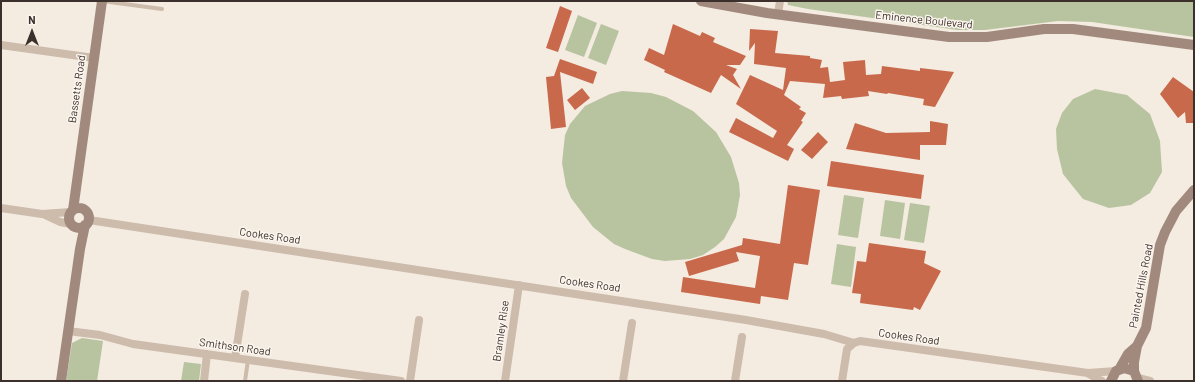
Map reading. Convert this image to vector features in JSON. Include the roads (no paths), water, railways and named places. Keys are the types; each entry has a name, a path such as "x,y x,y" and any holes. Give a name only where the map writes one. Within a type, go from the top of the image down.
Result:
{"street":[{"name":"Bassetts Road","path":"72,211 78,181 102,1"},
{"name":"Eminence Boulevard","path":"701,1 778,14 949,36 987,37 1044,29 1073,29 1194,44"},
{"path":"778,14 780,1"},
{"path":"1,45 94,58"},
{"name":"Bassetts Road","path":"78,181 84,209"},
{"name":"Painted Hills Road","path":"1137,377 1134,362 1137,346 1146,328 1160,245 1176,211 1194,190"},
{"path":"1,208 42,214 72,211 78,208 84,209 88,214 80,249 61,381"},
{"path":"72,211 69,218 80,249"},
{"path":"42,214 79,228 87,222"},
{"name":"Cookes Road","path":"87,222 519,285 746,320 824,334 854,343 860,341 1088,373 1118,370"},
{"name":"Bramley Rise","path":"505,381 519,285"},
{"path":"235,358 245,294"},
{"path":"410,381 419,320"},
{"path":"623,381 632,323"},
{"name":"Smithson Road","path":"68,330 100,335 133,344 401,381"},
{"path":"735,381 742,336"},
{"path":"842,381 847,349 854,343"},
{"name":"Painted Hills Road","path":"1111,381 1128,354 1137,346"},
{"path":"204,381 208,354"},
{"path":"1118,370 1127,368 1137,377 1150,381"},
{"name":"Cookes Road","path":"1088,373 1102,381"}],"lane":[{"path":"102,1 162,9"},
{"path":"245,381 248,360"}]}
